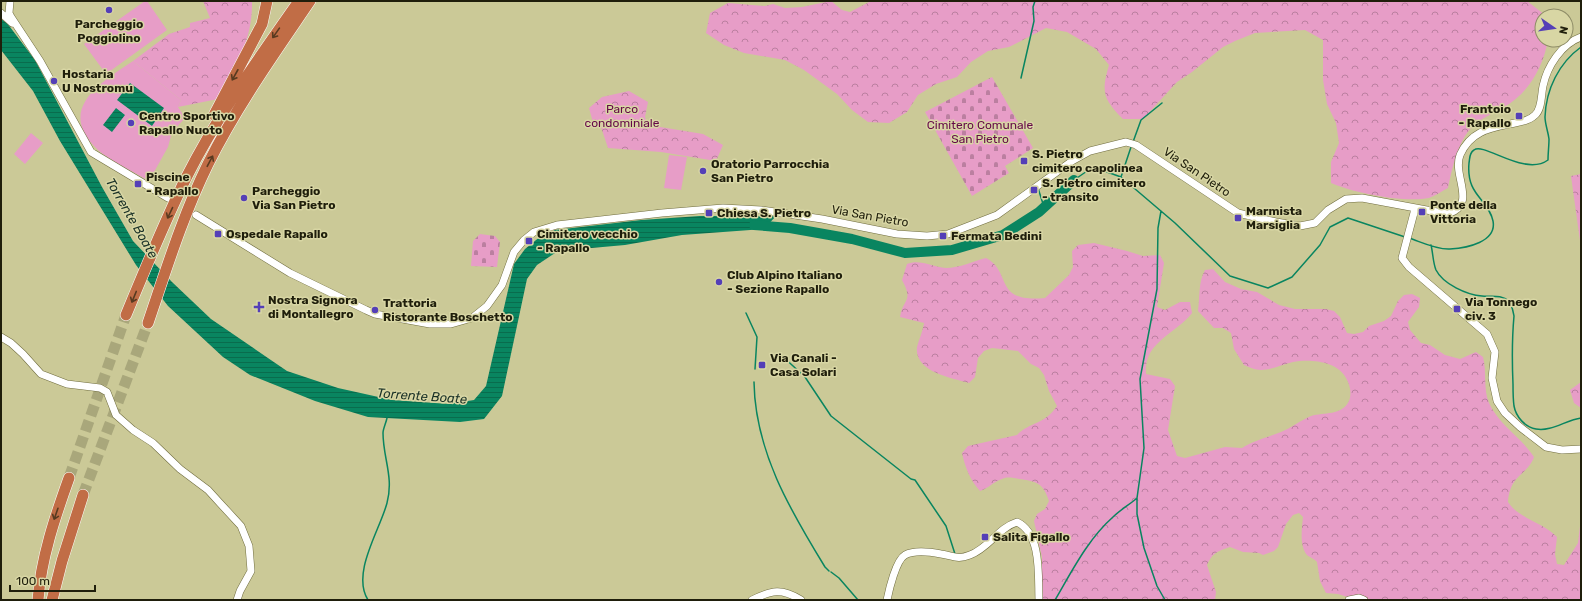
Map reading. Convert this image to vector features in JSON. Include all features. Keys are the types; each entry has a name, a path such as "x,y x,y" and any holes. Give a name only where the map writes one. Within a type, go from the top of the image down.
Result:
{"highway":[{"path":"186,178 191,163 262,24 267,1"},
{"path":"126,315 153,250 186,178 234,95 299,1"},
{"path":"148,323 167,266 191,203 208,164 246,94 310,1"},
{"path":"38,600 47,547 55,517 69,478"},
{"path":"52,600 62,561 83,495"}],"street":[{"path":"10,1 9,13 40,61 91,152 168,198"},
{"path":"1,8 8,20"},
{"path":"1,13 21,32"},
{"name":"Via San Pietro","path":"196,215 290,273 371,312 430,324 451,324 472,318 487,306 502,285 514,252 529,235 557,224 723,208 761,210 822,219 897,234 944,235 997,215 1072,160 1090,151 1126,142 1136,144 1238,213 1276,222 1300,226 1315,223 1328,210 1346,199 1362,198 1444,214 1459,209 1463,197 1458,163 1462,152 1471,138 1478,132 1524,121 1535,116 1538,111 1543,86 1551,64 1562,51 1581,37"},
{"path":"1415,209 1402,258 1404,262 1487,334 1494,352 1492,378 1497,401 1504,413 1546,447 1562,450 1581,449"},
{"path":"1,337 19,350 41,374 67,384 100,388 107,392 116,415 133,430 154,443 180,469 208,490 240,526 248,540 251,571 240,591 237,600"},
{"path":"886,600 898,563 904,555 916,552 941,554 960,559 973,554 986,545 1008,524 1017,522 1024,525 1032,534 1035,547 1039,600"},
{"path":"752,600 767,593 786,592 801,600"},
{"path":"1349,600 1359,598 1364,600"}],"green space":[{"path":"147,1 167,30 106,74 84,44"},
{"path":"203,1 252,1 250,28 237,64 218,99 178,107 181,100 133,61 169,34 190,27 190,23 210,18"},
{"path":"831,1 842,10 850,12 871,1 1527,1 1536,8 1534,8 1534,48 1546,48 1543,60 1528,87 1513,101 1480,120 1473,126 1463,139 1456,155 1448,188 1429,198 1406,199 1379,196 1352,190 1331,183 1331,162 1339,143 1336,123 1327,104 1323,80 1323,40 1305,30 1255,33 1235,41 1223,47 1177,82 1143,119 1123,119 1111,106 1106,95 1105,82 1109,65 1096,49 1067,32 1046,28 1009,47 988,51 971,62 957,77 936,84 918,95 907,112 889,123 868,122 852,110 837,94 804,70 785,60 744,53 724,45 706,33 710,13 728,3 765,6 773,4 785,8 802,7"},
{"name":"Centro Sportivo Rapallo Nuoto","path":"133,61 181,100 178,107 185,118 172,132 168,147 149,181 114,161 97,149 85,135 81,121 82,109 87,98 108,78"},
{"name":"Cimitero Comunale San Pietro","path":"992,77 1033,148 1005,166 1009,173 972,196 925,112"},
{"name":"Parco condominiale","path":"629,91 648,102 645,117 648,125 703,134 723,145 716,161 661,152 608,148 600,124 594,126 589,108 602,97"},
{"path":"31,133 43,143 25,164 14,154"},
{"path":"669,155 687,157 681,190 664,188"},
{"path":"1581,174 1581,248 1571,176"},
{"path":"480,234 495,236 500,242 497,267 471,266 473,241"},
{"path":"1094,243 1143,256 1160,255 1164,263 1157,307 1165,310 1180,302 1190,302 1192,313 1155,346 1146,363 1146,374 1170,379 1175,386 1168,430 1177,456 1185,458 1225,447 1242,448 1285,430 1311,416 1332,413 1342,409 1349,401 1350,395 1349,383 1342,372 1322,362 1300,361 1261,370 1244,365 1234,349 1231,333 1223,328 1214,328 1198,311 1200,285 1205,270 1213,269 1225,282 1241,289 1257,292 1279,305 1295,309 1326,309 1334,311 1340,317 1347,333 1354,334 1363,332 1369,326 1384,321 1391,316 1398,301 1404,295 1412,294 1420,298 1419,307 1408,322 1410,330 1421,343 1430,345 1445,355 1460,359 1476,352 1483,357 1487,398 1493,411 1534,457 1527,468 1515,480 1509,493 1508,502 1518,513 1545,528 1557,537 1555,554 1557,564 1564,565 1578,543 1581,518 1581,600 1357,600 1338,594 1326,593 1320,581 1317,562 1304,551 1302,536 1303,517 1299,513 1293,515 1286,524 1278,547 1274,551 1263,555 1259,553 1243,552 1230,547 1213,555 1207,565 1216,592 1215,600 1042,600 1042,557 1034,521 1037,514 1045,509 1049,501 1047,495 1039,484 1009,477 999,480 980,491 968,473 962,453 968,446 1017,435 1027,427 1047,417 1057,406 1049,391 1044,375 1039,368 1031,364 1018,351 992,348 984,351 978,358 975,377 969,383 944,376 928,368 921,362 918,356 917,347 924,323 900,317 901,311 907,300 907,292 902,280 907,264 917,262 951,268 986,258 994,264 1010,291 1017,296 1028,298 1045,298 1069,275 1073,267 1072,251 1078,245"},
{"path":"1581,382 1581,408 1574,403 1570,390"}],"shaded area":[{"path":"1,19 7,23 35,60 102,187 133,241 172,282 211,319 287,371 338,388 392,400 449,404 474,400 486,386 514,264 525,249 541,236 555,230 641,220 700,216 776,216 764,229 682,235 625,245 558,251 537,265 527,279 502,396 484,419 460,422 368,417 315,401 250,375 223,357 168,306 136,265 60,141 33,91 1,50"},
{"path":"130,83 164,108 152,126 117,100"},
{"path":"116,108 125,115 112,132 103,125"}],"waterway":[{"path":"1021,78 1034,21 1033,7 1035,1"},
{"path":"1409,238 1434,247 1445,249 1464,247 1486,239 1493,228 1493,221 1487,207 1478,196 1471,183 1469,174 1470,154 1472,151 1479,149 1517,162 1528,164 1539,164 1548,160 1549,139 1545,122 1548,96 1560,69 1573,53 1581,47"},
{"path":"1133,142 1141,120 1162,103"},
{"path":"1121,177 1131,147"},
{"path":"1074,180 1093,167 1121,177 1175,223 1230,276 1268,288 1292,277 1320,245 1330,227 1348,218 1405,237"},
{"name":"Torrente Boate","path":"754,225 790,228 852,239 905,253 952,250 1003,235 1039,212 1074,180"},
{"path":"1038,188 1044,207"},
{"path":"1161,211 1158,228 1157,289 1140,379 1144,448 1137,498 1137,514 1144,548 1157,586 1165,600"},
{"path":"1431,245 1436,270 1444,280 1456,288 1469,293 1482,296 1503,297 1509,301 1514,316 1512,350 1514,403 1515,410 1522,421 1532,428 1547,429 1581,418"},
{"path":"746,313 757,337 755,369"},
{"path":"780,354 805,377 831,416 911,479 915,480 946,526 955,554"},
{"path":"754,382 756,407 761,432 777,479 799,524 825,567 829,571"},
{"path":"368,600 364,589 363,577 365,565 368,552 389,494 389,476 383,442 383,430 387,418"},
{"path":"1055,600 1081,556 1096,535 1116,514 1137,498"},
{"path":"831,572 839,578 858,600"}],"tunnel":[{"path":"69,478 126,315"},
{"path":"83,495 148,323"}],"place":[{"name":"Parcheggio Poggiolino","path":"109,10"},
{"name":"Hostaria U Nostromu","path":"54,81"},
{"name":"Frantoio - Rapallo","path":"1519,116"},
{"name":"Centro Sportivo Rapallo Nuoto","path":"131,123"},
{"name":"S. Pietro cimitero capolinea","path":"1024,161"},
{"name":"Oratorio Parrocchia San Pietro","path":"703,171"},
{"name":"Piscine - Rapallo","path":"138,184"},
{"name":"S. Pietro cimitero - transito","path":"1034,190"},
{"name":"Parcheggio Via San Pietro","path":"244,198"},
{"name":"Ponte della Vittoria","path":"1422,212"},
{"name":"Chiesa S. Pietro","path":"709,213"},
{"name":"Marmista Marsiglia","path":"1238,218"},
{"name":"Ospedale Rapallo","path":"218,234"},
{"name":"Fermata Bedini","path":"943,236"},
{"name":"Cimitero vecchio - Rapallo","path":"529,241"},
{"name":"Club Alpino Italiano - Sezione Rapallo","path":"719,282"},
{"name":"Nostra Signora di Montallegro","path":"259,307"},
{"name":"Via Tonnego civ. 3","path":"1457,309"},
{"name":"Trattoria Ristorante Boschetto","path":"375,310"},
{"name":"Via Canali - Casa Solari","path":"762,365"},
{"name":"Salita Figallo","path":"985,537"}]}
